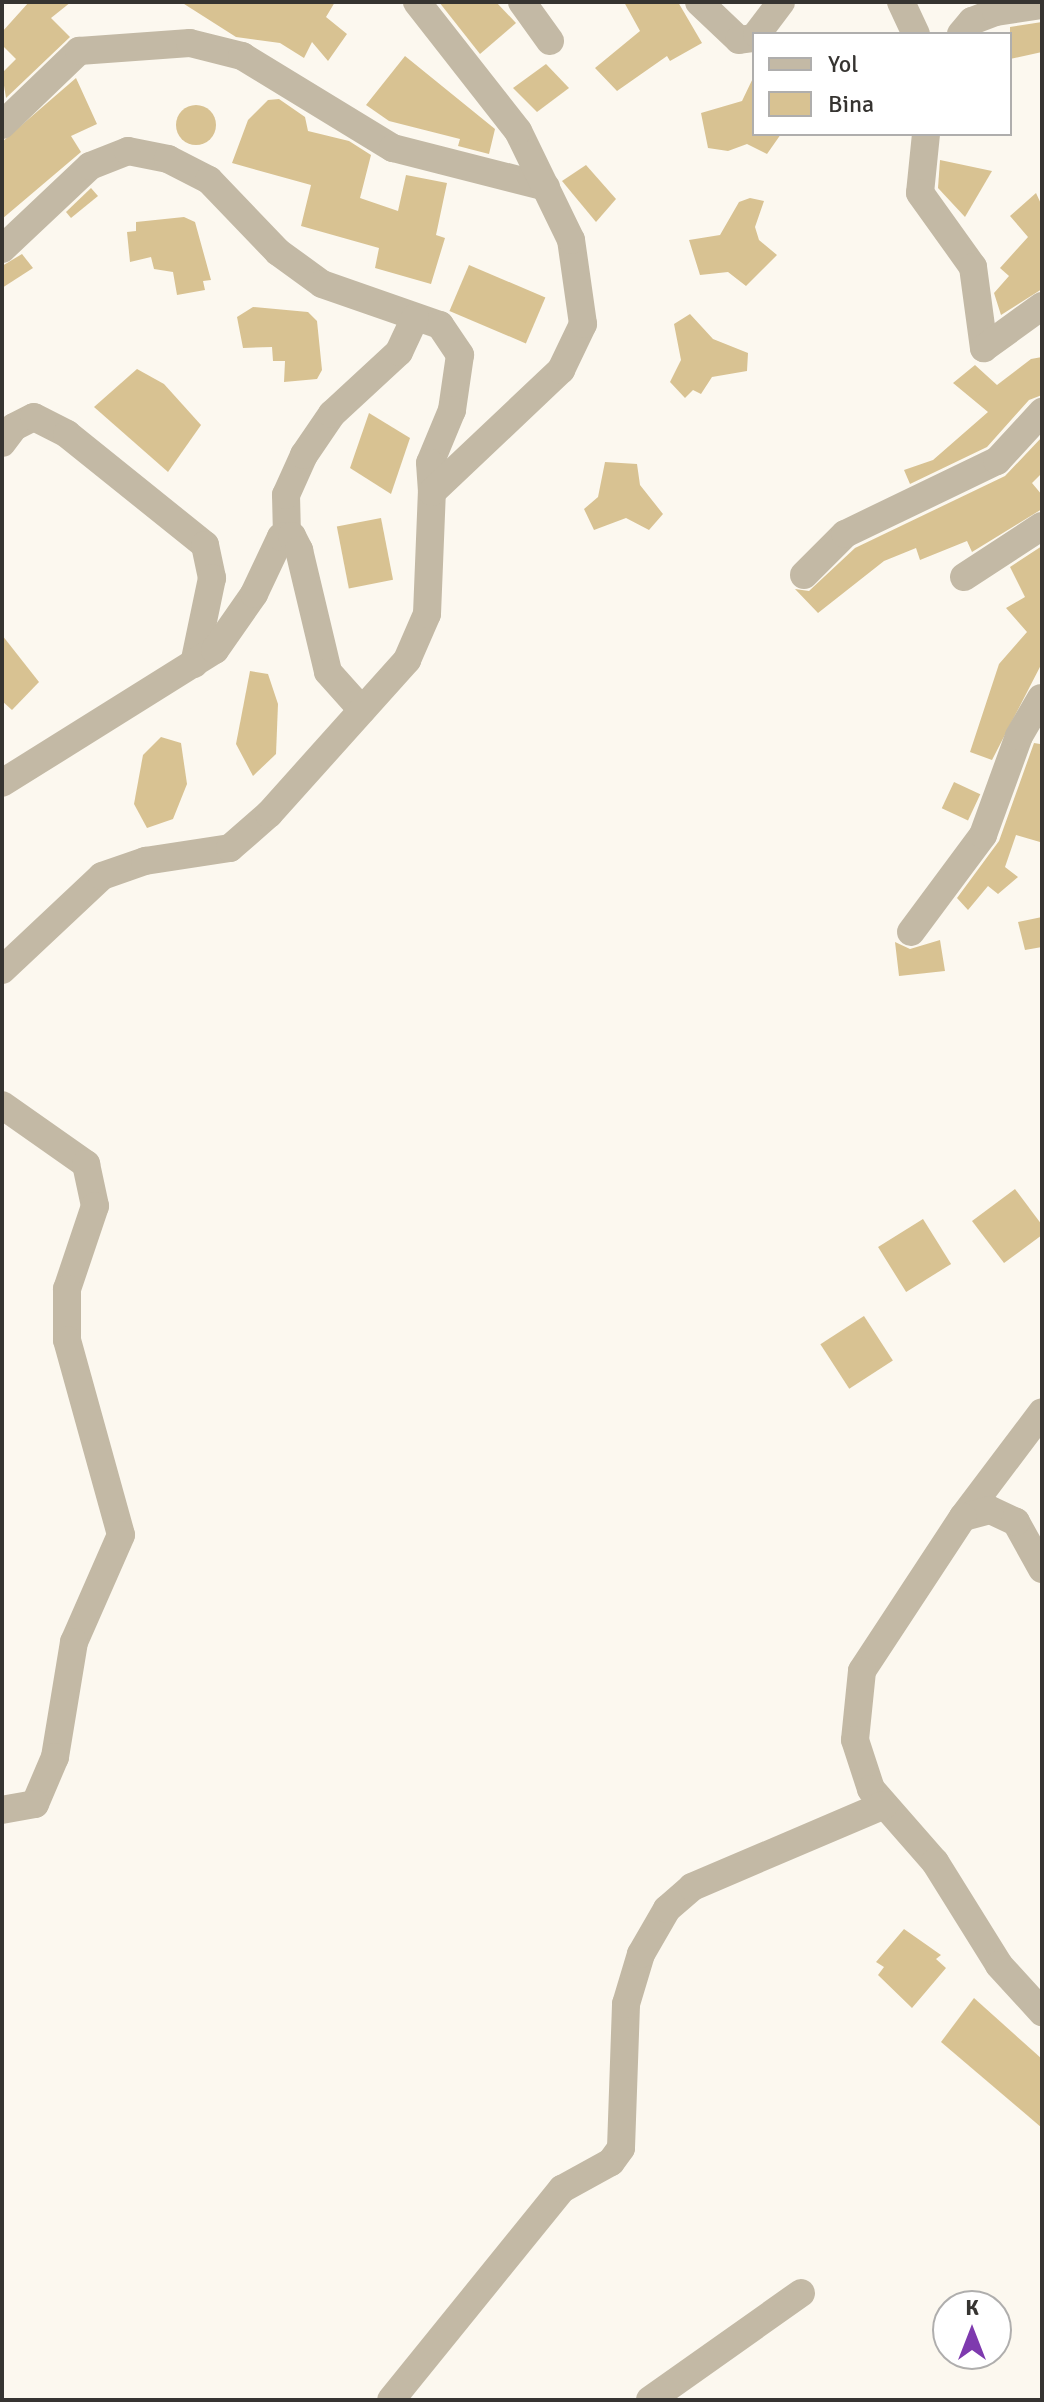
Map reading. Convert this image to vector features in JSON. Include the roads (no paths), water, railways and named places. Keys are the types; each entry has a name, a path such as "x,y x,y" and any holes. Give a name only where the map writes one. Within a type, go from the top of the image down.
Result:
{"street":[{"path":"417,2 518,131 571,240 583,324 561,370 432,492"},
{"path":"522,2 550,41"},
{"path":"699,2 739,40 752,37"},
{"path":"758,32 781,2"},
{"path":"901,2 915,32"},
{"path":"963,32 972,21 996,12 1042,5"},
{"path":"2,125 79,51 190,43 242,56 393,148 546,187"},
{"path":"926,136 920,193 973,267 984,348 1042,306"},
{"path":"2,249 90,166 128,151 168,159 209,180 278,252 322,284 440,325 460,355 452,410 430,463 432,492 427,614 407,660 269,814 230,848 145,861 102,876 2,970"},
{"path":"2,783 215,650 287,536 286,495 304,455 332,414 399,352 415,317"},
{"path":"804,575 845,534 997,461 1042,412"},
{"path":"2,443 14,427 34,417 67,434 205,545 212,578 194,664"},
{"path":"964,577 1042,526"},
{"path":"287,536 299,550 328,672 362,710"},
{"path":"911,932 983,835 1019,736 1042,704"},
{"path":"2,1105 86,1164 95,1206 67,1289 67,1340 121,1535 74,1642 55,1757 35,1804 2,1810"},
{"path":"1042,1412 963,1517 862,1671 855,1740 871,1789 935,1862 999,1965 1042,2012"},
{"path":"963,1517 990,1510 1016,1522 1042,1569"},
{"path":"391,2400 562,2189 611,2162 621,2148 626,2004 641,1954 667,1909 692,1887 884,1805"},
{"path":"650,2400 801,2293"}]}
